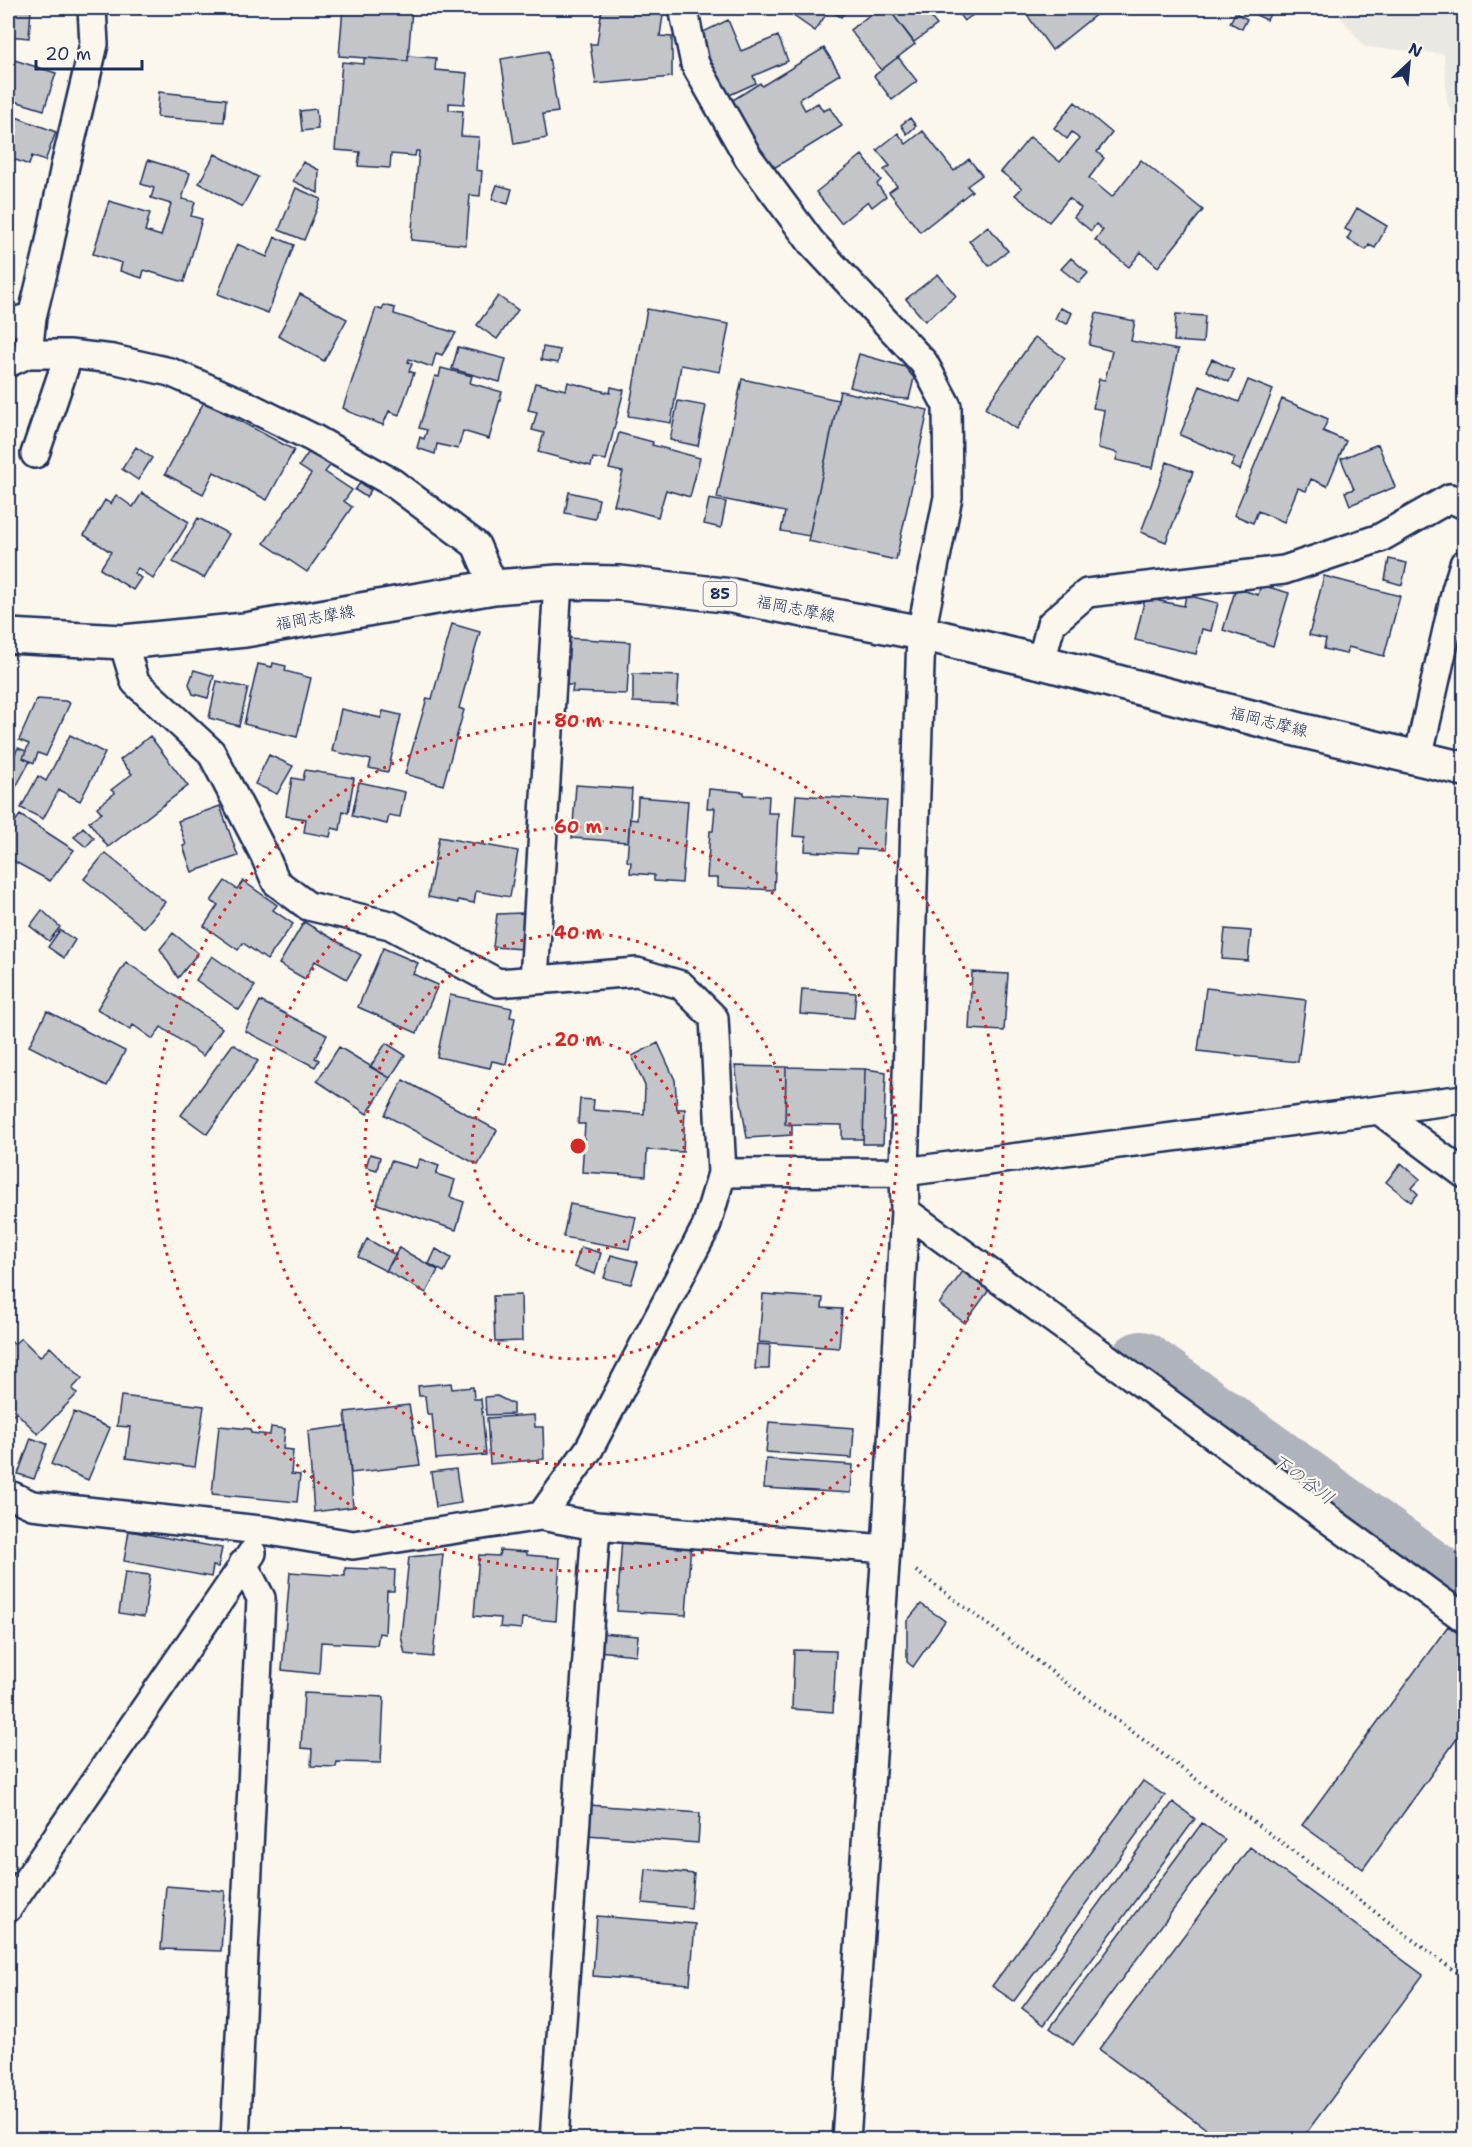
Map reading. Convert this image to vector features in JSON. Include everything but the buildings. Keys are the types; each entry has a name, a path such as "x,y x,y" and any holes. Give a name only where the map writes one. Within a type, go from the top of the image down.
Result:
{"main road":[{"name":"福岡志摩線","path":"8,636 123,642 244,630 494,587 558,582 620,583 732,596 921,633 1300,730 1464,768"}],"street":[{"path":"92,8 94,44 64,166 48,256 20,320 18,358 69,354 113,359 170,372 244,404 313,438 393,483 476,545 494,587"},
{"path":"683,8 695,64 748,157 811,242 924,363 946,406 948,497 921,633 904,1172 905,1211 886,1549 846,2139"},
{"path":"35,454 69,354"},
{"path":"1041,662 1051,624 1087,593 1284,570 1380,537 1450,498 1464,505"},
{"path":"1418,758 1464,564"},
{"path":"534,980 558,582"},
{"path":"123,642 135,682 211,752 276,882 308,906 390,926 498,983 637,972 681,986 714,1018 722,1173 706,1227 589,1449 541,1516"},
{"path":"722,1173 904,1172 1464,1099"},
{"path":"1380,1111 1464,1174"},
{"path":"905,1211 1464,1618"},
{"path":"8,1494 32,1505 269,1531 353,1545 541,1516 596,1526 886,1549"},
{"path":"554,2139 596,1526"},
{"path":"8,1908 243,1564 269,1531"},
{"path":"235,2139 261,1598 243,1564"}],"path":[{"path":"886,1549 1464,1978"}],"shaded area":[{"path":"1333,8 1464,8 1464,138 1447,102 1444,54 1365,47"}],"waterway":[{"name":"下の谷川","path":"1141,1363 1464,1596"}]}
